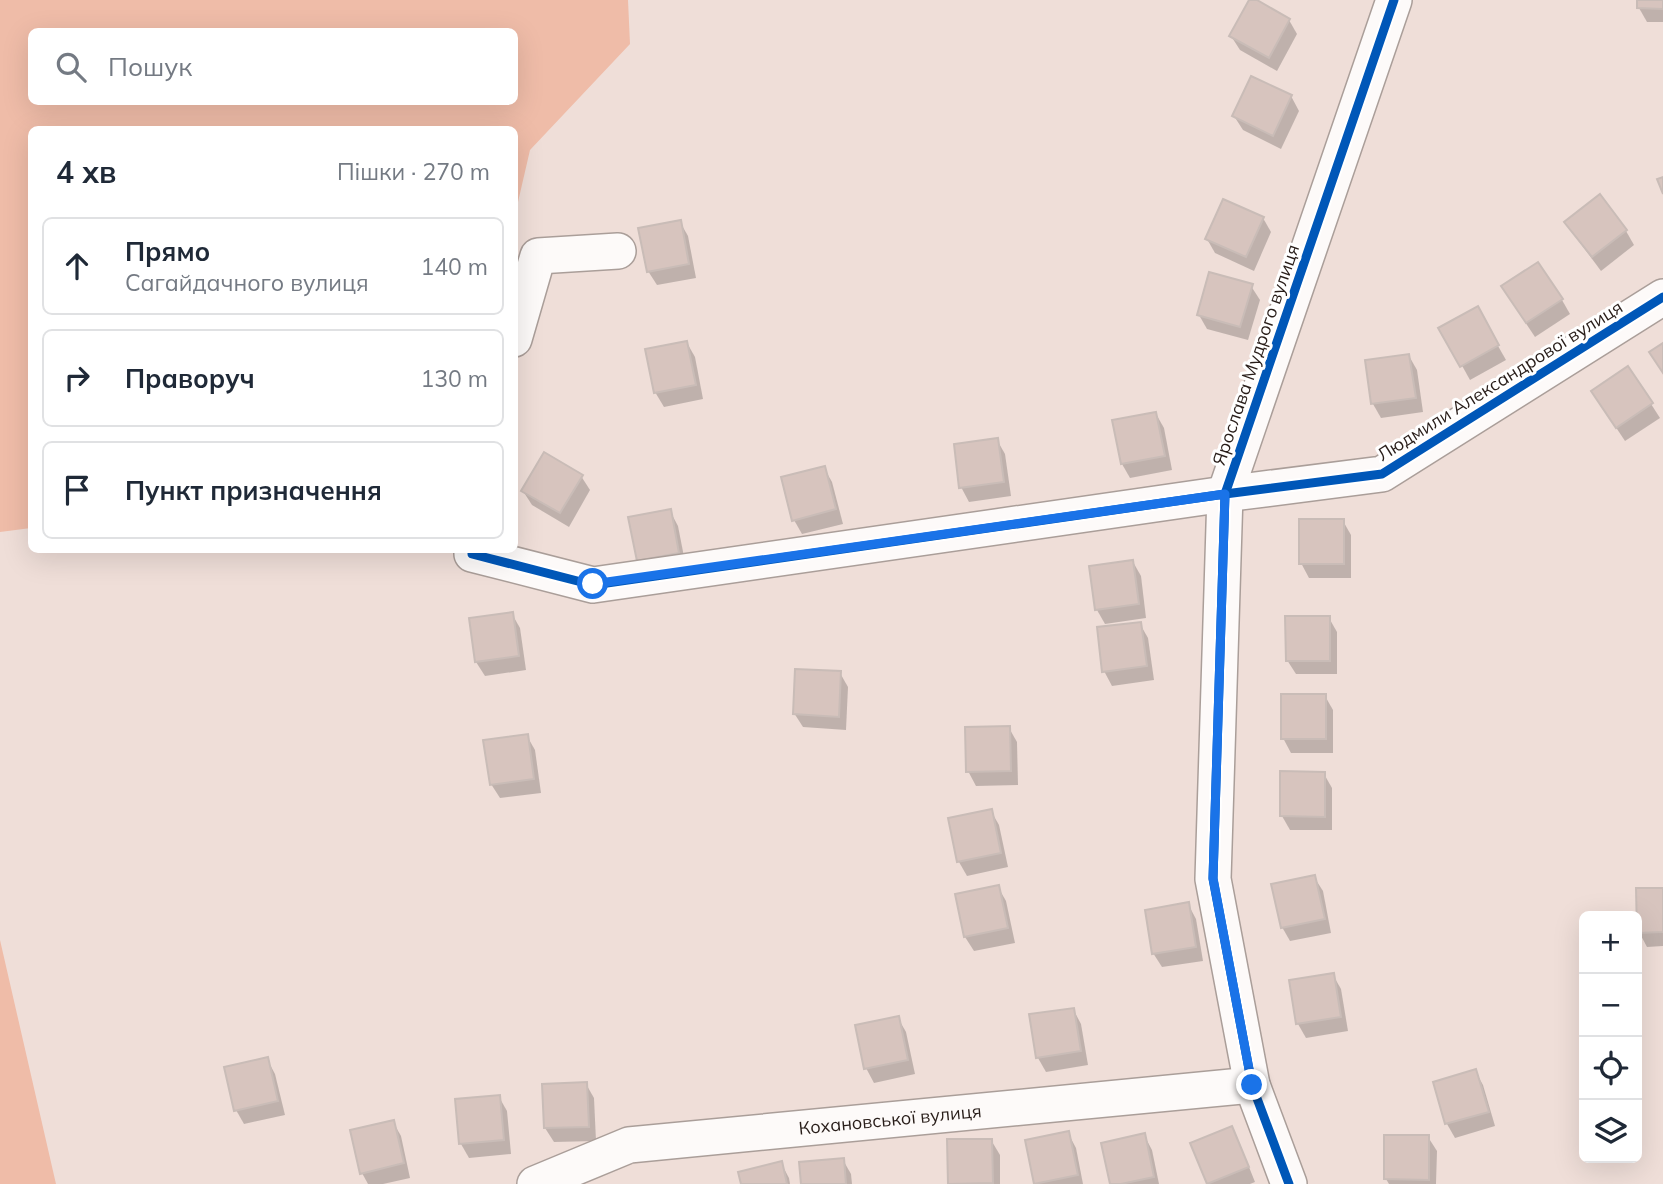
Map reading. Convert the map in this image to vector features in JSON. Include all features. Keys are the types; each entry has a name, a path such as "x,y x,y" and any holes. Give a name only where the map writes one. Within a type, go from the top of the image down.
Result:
{"street":[{"name":"Ярослава Мудрого вулиця","path":"1289,1184 1252,1085 1213,878 1225,494 1394,0"},
{"path":"518,325 538,256 618,251"},
{"name":"Людмили Александрової вулиця","path":"472,553 593,584 1382,474 1663,297"},
{"name":"Кохановської вулиця","path":"535,1184 629,1145 1252,1085"}],"shaded area":[{"path":"0,0 628,0 630,44 530,150 518,202 518,126 28,126 28,528 0,532"},
{"path":"0,940 56,1184 0,1184"}],"building":[{"path":"1249,0 1257,0 1290,19 1269,58 1229,36"},
{"path":"1637,0 1663,0 1663,9 1637,8"},
{"path":"1251,76 1292,95 1273,136 1232,116"},
{"path":"1663,177 1663,194 1657,179"},
{"path":"1600,194 1627,230 1592,257 1564,222"},
{"path":"1223,199 1264,217 1246,257 1205,239"},
{"path":"681,220 689,264 647,272 638,228"},
{"path":"1538,262 1563,299 1526,323 1501,286"},
{"path":"1209,272 1253,284 1240,327 1197,315"},
{"path":"1478,306 1499,345 1460,367 1438,328"},
{"path":"687,341 696,385 654,393 645,349"},
{"path":"1663,343 1663,373 1649,352"},
{"path":"1409,354 1416,398 1371,404 1365,360"},
{"path":"1628,366 1653,403 1616,428 1591,391"},
{"path":"1156,412 1165,456 1121,464 1112,420"},
{"path":"998,438 1004,482 959,488 954,444"},
{"path":"544,452 583,475 560,513 521,491"},
{"path":"825,466 836,509 792,521 781,477"},
{"path":"671,509 679,553 637,561 628,517"},
{"path":"1299,519 1344,519 1344,564 1299,564"},
{"path":"1133,560 1139,604 1095,610 1089,566"},
{"path":"513,612 519,656 475,662 469,618"},
{"path":"1285,616 1330,616 1330,661 1286,661"},
{"path":"1141,622 1147,666 1102,672 1097,627"},
{"path":"795,669 841,671 839,717 793,714"},
{"path":"1281,694 1326,694 1326,739 1281,739"},
{"path":"1010,726 1011,771 966,772 965,727"},
{"path":"528,734 534,779 490,785 483,740"},
{"path":"1280,771 1325,772 1325,817 1280,816"},
{"path":"992,809 1001,853 957,862 948,818"},
{"path":"1315,875 1325,919 1281,928 1271,884"},
{"path":"999,885 1008,928 964,937 955,894"},
{"path":"1636,888 1663,888 1663,932 1642,933 1642,911 1637,911"},
{"path":"1189,902 1196,947 1152,954 1145,910"},
{"path":"1334,973 1341,1017 1296,1024 1289,980"},
{"path":"1074,1008 1081,1051 1036,1058 1029,1014"},
{"path":"899,1016 908,1060 864,1069 855,1025"},
{"path":"268,1057 278,1101 234,1111 224,1067"},
{"path":"1476,1069 1489,1112 1445,1124 1433,1082"},
{"path":"587,1082 589,1127 544,1128 542,1084"},
{"path":"500,1095 504,1140 459,1144 455,1099"},
{"path":"394,1120 404,1163 360,1174 350,1130"},
{"path":"1232,1126 1249,1167 1207,1184 1190,1143"},
{"path":"1069,1131 1078,1175 1034,1184 1025,1140"},
{"path":"1145,1133 1154,1177 1110,1184 1101,1143"},
{"path":"1384,1135 1429,1135 1429,1180 1384,1179"},
{"path":"947,1139 992,1139 993,1183 948,1184"},
{"path":"844,1158 846,1184 801,1184 799,1162"},
{"path":"782,1161 787,1184 741,1184 738,1172"}],"cycle path":[{"path":"1289,1184 1252,1085 1213,879 1225,494 1394,0"},
{"path":"472,553 593,585 1382,474 1663,297"}],"route":[{"path":"593,584 1225,494 1213,878 1252,1085"}]}
